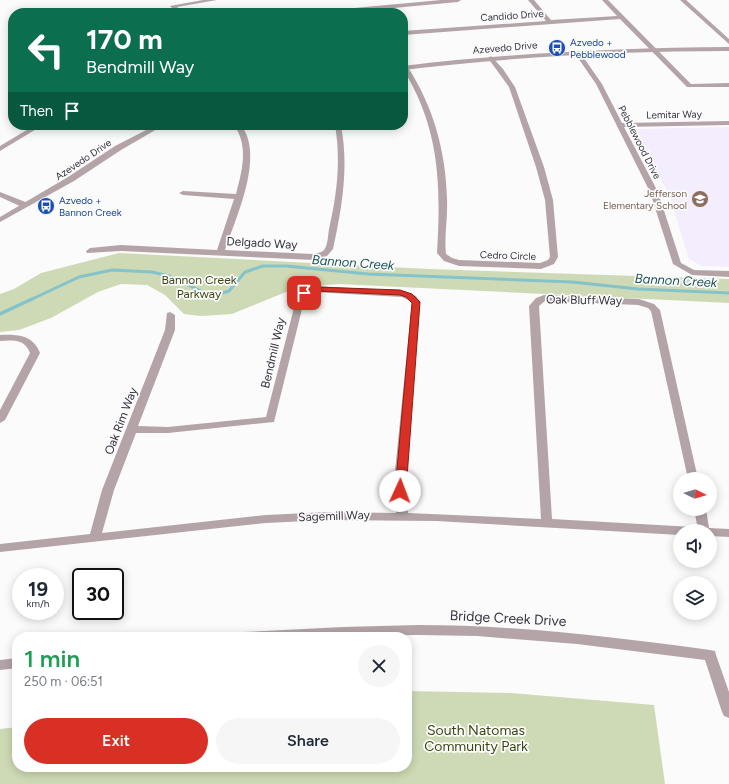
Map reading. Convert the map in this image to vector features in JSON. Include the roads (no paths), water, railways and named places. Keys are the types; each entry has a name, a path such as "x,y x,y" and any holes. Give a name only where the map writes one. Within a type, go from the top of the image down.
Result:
{"street":[{"path":"175,8 173,6 214,0"},
{"path":"374,8 458,0"},
{"path":"531,0 549,21"},
{"path":"606,0 689,86 729,85"},
{"path":"683,0 729,42"},
{"name":"Candido Drive","path":"408,33 622,16"},
{"name":"Azevedo Drive","path":"408,68 491,58 577,52 654,49 729,49"},
{"name":"Pebblewood Drive","path":"577,52 599,84 654,192 677,264 692,272 729,274"},
{"name":"Cedro Circle","path":"408,74 414,82 428,114 440,165 442,181 441,253 443,256 452,262 459,263 541,266 551,262 554,257 546,184 512,87 491,58"},
{"name":"Lemitar Way","path":"619,125 729,123"},
{"path":"0,149 32,130"},
{"name":"Azevedo Drive","path":"0,220 72,179 118,148 152,130"},
{"path":"220,253 243,182 247,145 245,137 240,130"},
{"name":"Delgado Way","path":"90,251 121,248 312,257 327,252 330,249 341,193 342,175 339,130"},
{"path":"183,193 238,197"},
{"path":"0,194 25,205"},
{"name":"Azevedo Drive","path":"0,213 17,209"},
{"name":"Bendmill Way","path":"132,429 168,430 270,420 301,296 310,290 316,289 404,294 413,298 416,302 400,481 402,516"},
{"name":"Oak Bluff Way","path":"547,523 534,306 539,300 544,298 639,302 651,306 655,310 691,472"},
{"name":"Oak Rim Way","path":"95,537 106,497 170,330 170,315"},
{"path":"0,338 23,339 32,345 35,353 0,420"},
{"name":"Sagemill Way","path":"0,548 266,519 328,516 402,516 673,530"},
{"path":"717,532 729,533"},
{"name":"Bridge Creek Drive","path":"318,632 444,630 572,638 710,655 729,712"},
{"path":"0,665 12,664"}],"waterway":[{"name":"Bannon Creek","path":"30,300 79,277 112,270 152,272 169,276 205,293 219,294 229,291 245,272 263,266 286,266 368,274 572,282 638,289 729,293"},
{"name":"Bannon Creek","path":"0,314 32,299"}],"place":[{"name":"Azvedo + Pebblewood","path":"557,48"},
{"name":"Jefferson Elementary School","path":"700,199"},
{"name":"Azvedo + Bannon Creek","path":"46,206"}],"park label":[{"name":"Bannon Creek Parkway","path":"199,287"},
{"name":"South Natomas Community Park","path":"476,738"}]}
